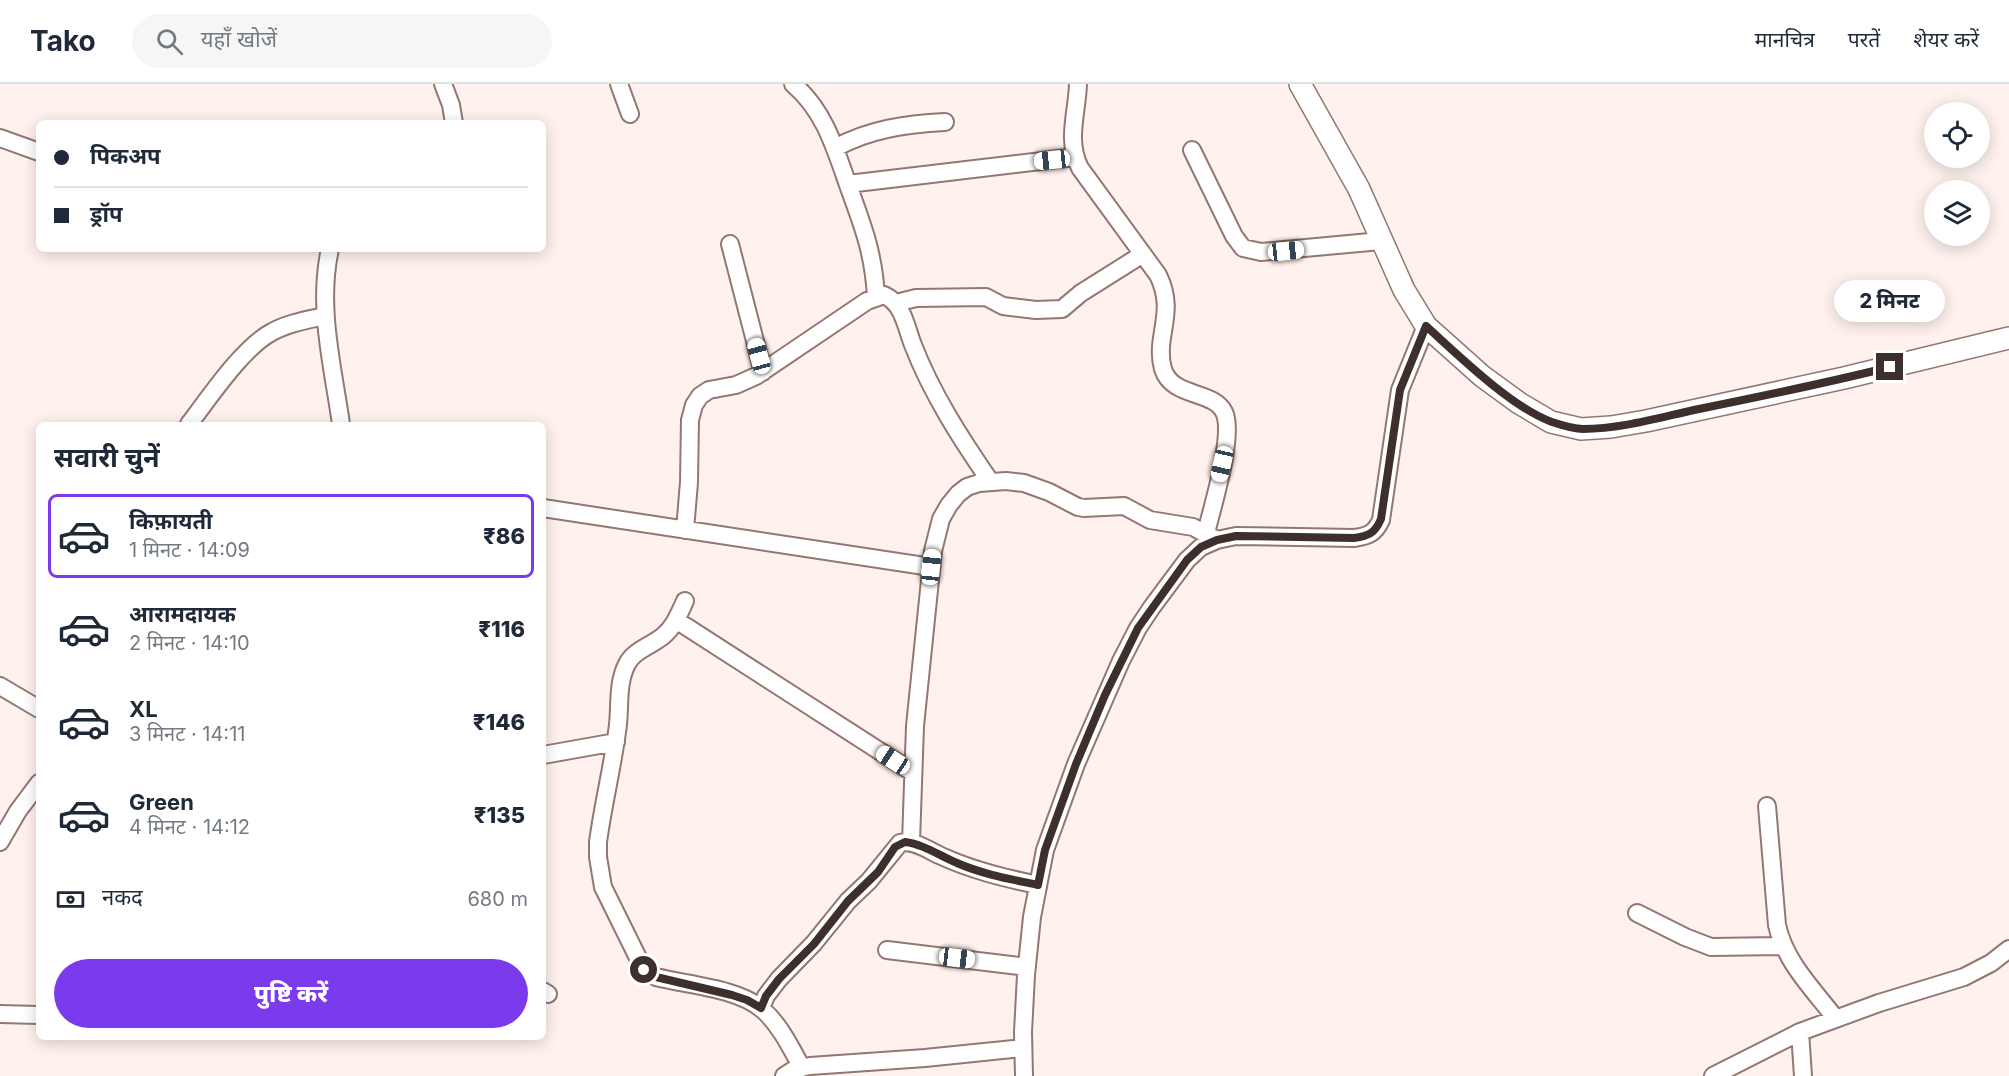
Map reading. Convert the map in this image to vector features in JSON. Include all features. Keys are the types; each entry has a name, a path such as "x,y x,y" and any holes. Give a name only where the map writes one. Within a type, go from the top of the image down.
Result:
{"street":[{"path":"443,84 451,105 454,120"},
{"path":"619,84 630,114"},
{"path":"793,84 804,93 816,110 835,148 871,252 875,270 876,298"},
{"path":"1024,1076 1027,967 1045,850 1076,764 1105,695 1138,628 1187,560 1211,537 1226,446 1225,414 1215,402 1179,387 1168,379 1163,367 1162,356 1166,295 1158,275 1074,158 1072,134 1078,84"},
{"path":"1299,84 1359,189 1404,290 1426,326 1475,369 1519,403 1551,422 1581,429 1646,421 1809,386 2009,338"},
{"path":"835,148 872,132 910,124 945,122"},
{"path":"0,138 36,151"},
{"path":"1192,150 1234,236 1244,248 1261,252 1381,241"},
{"path":"848,184 1074,158"},
{"path":"730,244 763,372"},
{"path":"330,252 325,290 325,316 341,422"},
{"path":"896,303 916,298 986,297 1003,306 1036,310 1062,309 1081,293 1143,254"},
{"path":"685,530 689,482 690,420 694,405 700,396 709,390 736,385 763,372 867,301 884,295 892,299 900,308 917,355 939,400 990,481"},
{"path":"191,422 257,342 270,332 284,326 325,316"},
{"path":"911,842 912,772 931,567 936,533 949,505 967,487 990,481 1015,482 1037,487 1084,508 1124,506 1150,520 1193,527 1211,537 1354,538 1367,536 1377,530 1383,510 1400,390 1426,326"},
{"path":"546,508 931,567"},
{"path":"685,601 676,620 663,636 628,661 622,678 616,742 600,825 598,857 603,887 644,970 656,977 732,995 761,1008 776,1025 802,1068"},
{"path":"676,620 912,772"},
{"path":"0,686 36,707"},
{"path":"546,754 616,742"},
{"path":"1767,806 1777,925 1783,946 1794,965 1836,1019"},
{"path":"0,842 32,807"},
{"path":"761,1008 766,996 779,979 814,944 848,901 878,872 900,843 911,842 976,870 1038,885"},
{"path":"1638,913 1685,937 1711,947 1783,946"},
{"path":"1713,1076 1800,1032 1879,1003 1964,977 1991,963 2009,949"},
{"path":"887,950 1027,967"},
{"path":"0,1014 36,1015"},
{"path":"1800,1032 1803,1076"},
{"path":"784,1076 795,1069 802,1068 1023,1048"}],"route":[{"path":"644,970 656,977 732,995 761,1008 766,996 779,979 814,944 848,901 878,872 900,843 911,842 958,864 985,873 1038,885 1045,850 1055,819 1105,695 1138,628 1187,560 1201,547 1217,540 1236,536 1354,538 1367,536 1377,530 1381,519 1400,390 1426,326 1482,375 1519,403 1551,422 1581,429 1646,421 1890,367"}]}
